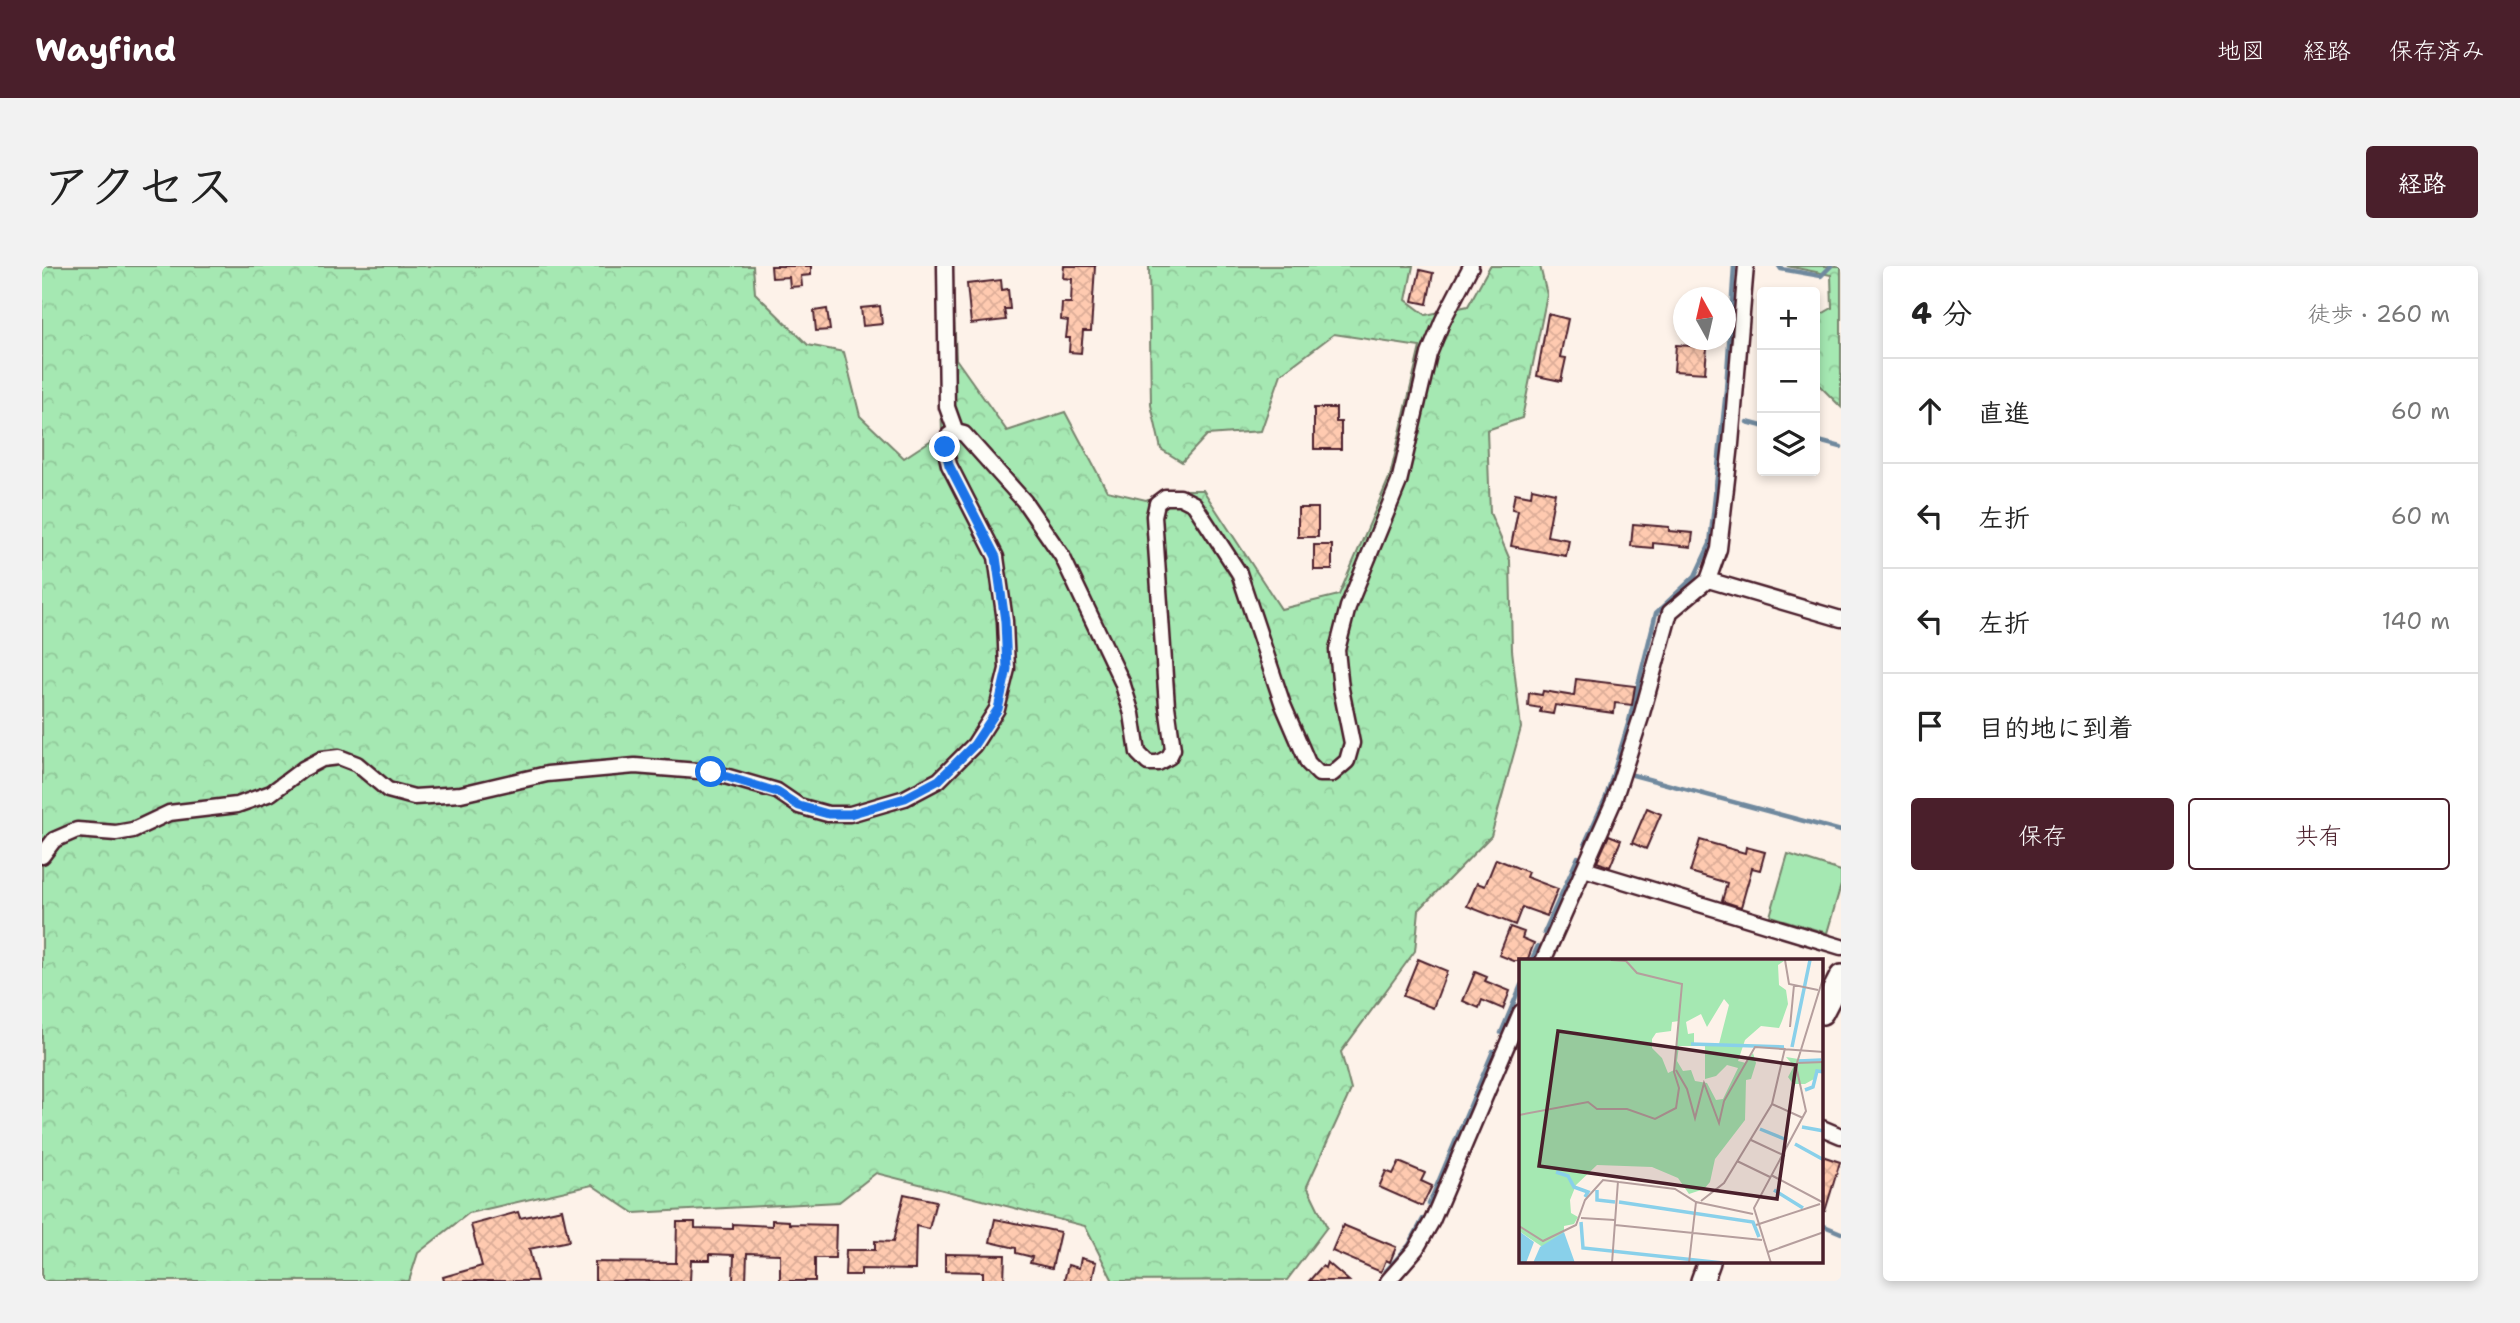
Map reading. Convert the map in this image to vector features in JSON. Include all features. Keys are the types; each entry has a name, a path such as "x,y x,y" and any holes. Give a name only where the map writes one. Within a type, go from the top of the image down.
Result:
{"main road":[{"path":"1824,1009 1841,976"},
{"path":"1702,1281 1708,1264"}],"street":[{"path":"945,266 947,407 956,432"},
{"path":"42,856 54,840 77,830 116,833 133,830 169,813 237,805 271,793 303,769 322,759 339,757 357,764 388,790 414,797 461,794 547,774 635,766 711,772 777,792 799,806 828,814 850,814 905,798 939,780 974,745 998,709 1007,669 1005,621 996,557 949,465 945,447 949,435 956,432 964,434 1024,501 1062,556 1122,682 1132,714 1138,753 1148,763 1158,763 1169,757 1173,749 1167,706 1154,516 1157,503 1165,497 1180,497 1194,504 1240,573 1283,705 1308,763 1319,774 1332,774 1347,761 1352,743 1341,689 1337,650 1348,607 1399,482 1429,354 1471,266"},
{"path":"1544,959 1614,803 1670,612 1708,580 1719,549 1746,266"},
{"path":"1708,580 1841,619"},
{"path":"1584,869 1841,947"},
{"path":"1388,1281 1416,1249 1432,1221 1514,1046 1519,1022"},
{"path":"1824,1129 1841,1136"}],"green space":[{"path":"42,266 753,266 755,293 808,345 844,352 860,416 904,458 942,433 937,266 952,266 956,359 1007,431 1065,412 1107,491 1146,500 1168,490 1203,490 1281,609 1339,595 1390,476 1420,347 1334,334 1281,374 1261,431 1207,435 1182,462 1161,449 1151,405 1149,266 1413,266 1406,300 1426,315 1468,306 1490,266 1540,266 1547,295 1522,418 1487,430 1490,513 1510,560 1512,650 1521,728 1491,836 1419,910 1415,951 1341,1052 1351,1090 1307,1186 1327,1227 1287,1280 1113,1281 1085,1226 876,1173 839,1202 634,1213 592,1185 469,1213 418,1253 409,1281 42,1281"},
{"path":"1787,266 1841,266 1841,407 1820,386 1820,315 1832,308 1831,275"},
{"path":"1788,854 1841,871 1841,885 1827,933 1770,916"}],"building":[{"path":"771,266 811,266 811,275 801,276 802,286 790,287 789,277 772,278"},
{"path":"1064,266 1095,266 1091,331 1083,331 1081,353 1069,352 1070,338 1066,338 1068,321 1061,320 1062,303 1071,303 1072,279 1063,278"},
{"path":"1420,270 1433,273 1427,304 1413,301"},
{"path":"1001,280 1002,290 1008,289 1010,309 1004,309 1006,320 971,324 967,284"},
{"path":"880,306 882,324 863,326 861,308"},
{"path":"827,309 830,330 816,331 814,311"},
{"path":"1548,314 1568,319 1560,357 1566,358 1561,381 1537,376"},
{"path":"1676,350 1707,350 1705,373 1674,371"},
{"path":"1314,408 1336,408 1336,422 1341,422 1341,449 1314,449"},
{"path":"1532,488 1555,493 1547,536 1569,540 1566,556 1511,546 1518,510 1512,509 1515,493 1531,496"},
{"path":"1298,508 1318,508 1318,537 1298,537"},
{"path":"1633,524 1669,527 1669,531 1693,533 1691,547 1653,543 1653,548 1631,546"},
{"path":"1314,545 1332,545 1332,570 1314,570"},
{"path":"1576,679 1635,686 1632,705 1615,703 1614,713 1555,705 1553,714 1528,706 1529,693 1542,695 1543,691 1574,696"},
{"path":"1647,808 1661,814 1646,849 1632,843"},
{"path":"1609,835 1621,840 1610,867 1597,862"},
{"path":"1700,840 1745,853 1746,847 1765,852 1760,870 1752,868 1741,907 1722,901 1727,883 1690,872"},
{"path":"1496,859 1528,872 1526,877 1558,889 1547,916 1522,907 1515,925 1467,906 1477,883 1485,886"},
{"path":"1510,927 1524,932 1522,938 1534,943 1528,959 1514,961 1499,955"},
{"path":"1418,959 1447,971 1433,1008 1403,996"},
{"path":"1475,972 1487,977 1485,981 1510,991 1503,1009 1482,1000 1479,1008 1463,1001"},
{"path":"1824,1157 1840,1162 1824,1211"},
{"path":"1399,1162 1425,1173 1421,1181 1432,1186 1422,1206 1379,1187 1386,1171 1393,1174"},
{"path":"904,1194 936,1201 929,1229 916,1226 915,1270 861,1269 861,1275 845,1275 846,1250 875,1250 875,1241 893,1242"},
{"path":"562,1209 569,1241 529,1249 537,1281 444,1281 443,1277 482,1266 471,1225 518,1212 520,1218"},
{"path":"995,1219 1060,1232 1052,1268 1030,1263 1032,1257 1016,1253 1016,1248 990,1242"},
{"path":"772,1220 789,1221 789,1224 836,1225 835,1258 815,1258 815,1281 780,1281 780,1254 747,1253 746,1281 733,1281 734,1255 710,1254 710,1260 691,1260 690,1281 595,1281 595,1262 676,1263 677,1222 695,1222 695,1228 733,1229 733,1224 772,1226"},
{"path":"1343,1225 1396,1247 1390,1262 1386,1260 1381,1272 1332,1251"},
{"path":"945,1254 1005,1255 1004,1281 983,1281 983,1272 945,1271"},
{"path":"1081,1258 1096,1262 1092,1281 1064,1281 1068,1265 1079,1268"},
{"path":"1327,1262 1349,1281 1309,1281 1322,1266 1325,1268"}],"waterway":[{"path":"1585,843 1606,797 1629,721 1656,613 1695,576 1710,544 1726,390 1734,266"},
{"path":"1779,266 1781,269 1821,276 1831,266"},
{"path":"1747,422 1757,425"},
{"path":"1820,441 1841,447"},
{"path":"1633,775 1841,831"},
{"path":"1544,933 1578,857"},
{"path":"1532,959 1538,946"},
{"path":"1501,1033 1519,990"},
{"path":"1429,1204 1493,1051"},
{"path":"1386,1271 1409,1245 1423,1219"},
{"path":"1824,1226 1841,1233"}],"route":[{"path":"711,772 777,792 799,806 828,814 850,814 905,798 939,780 974,745 998,709 1007,669 1005,621 996,557 949,465 945,447"}]}
